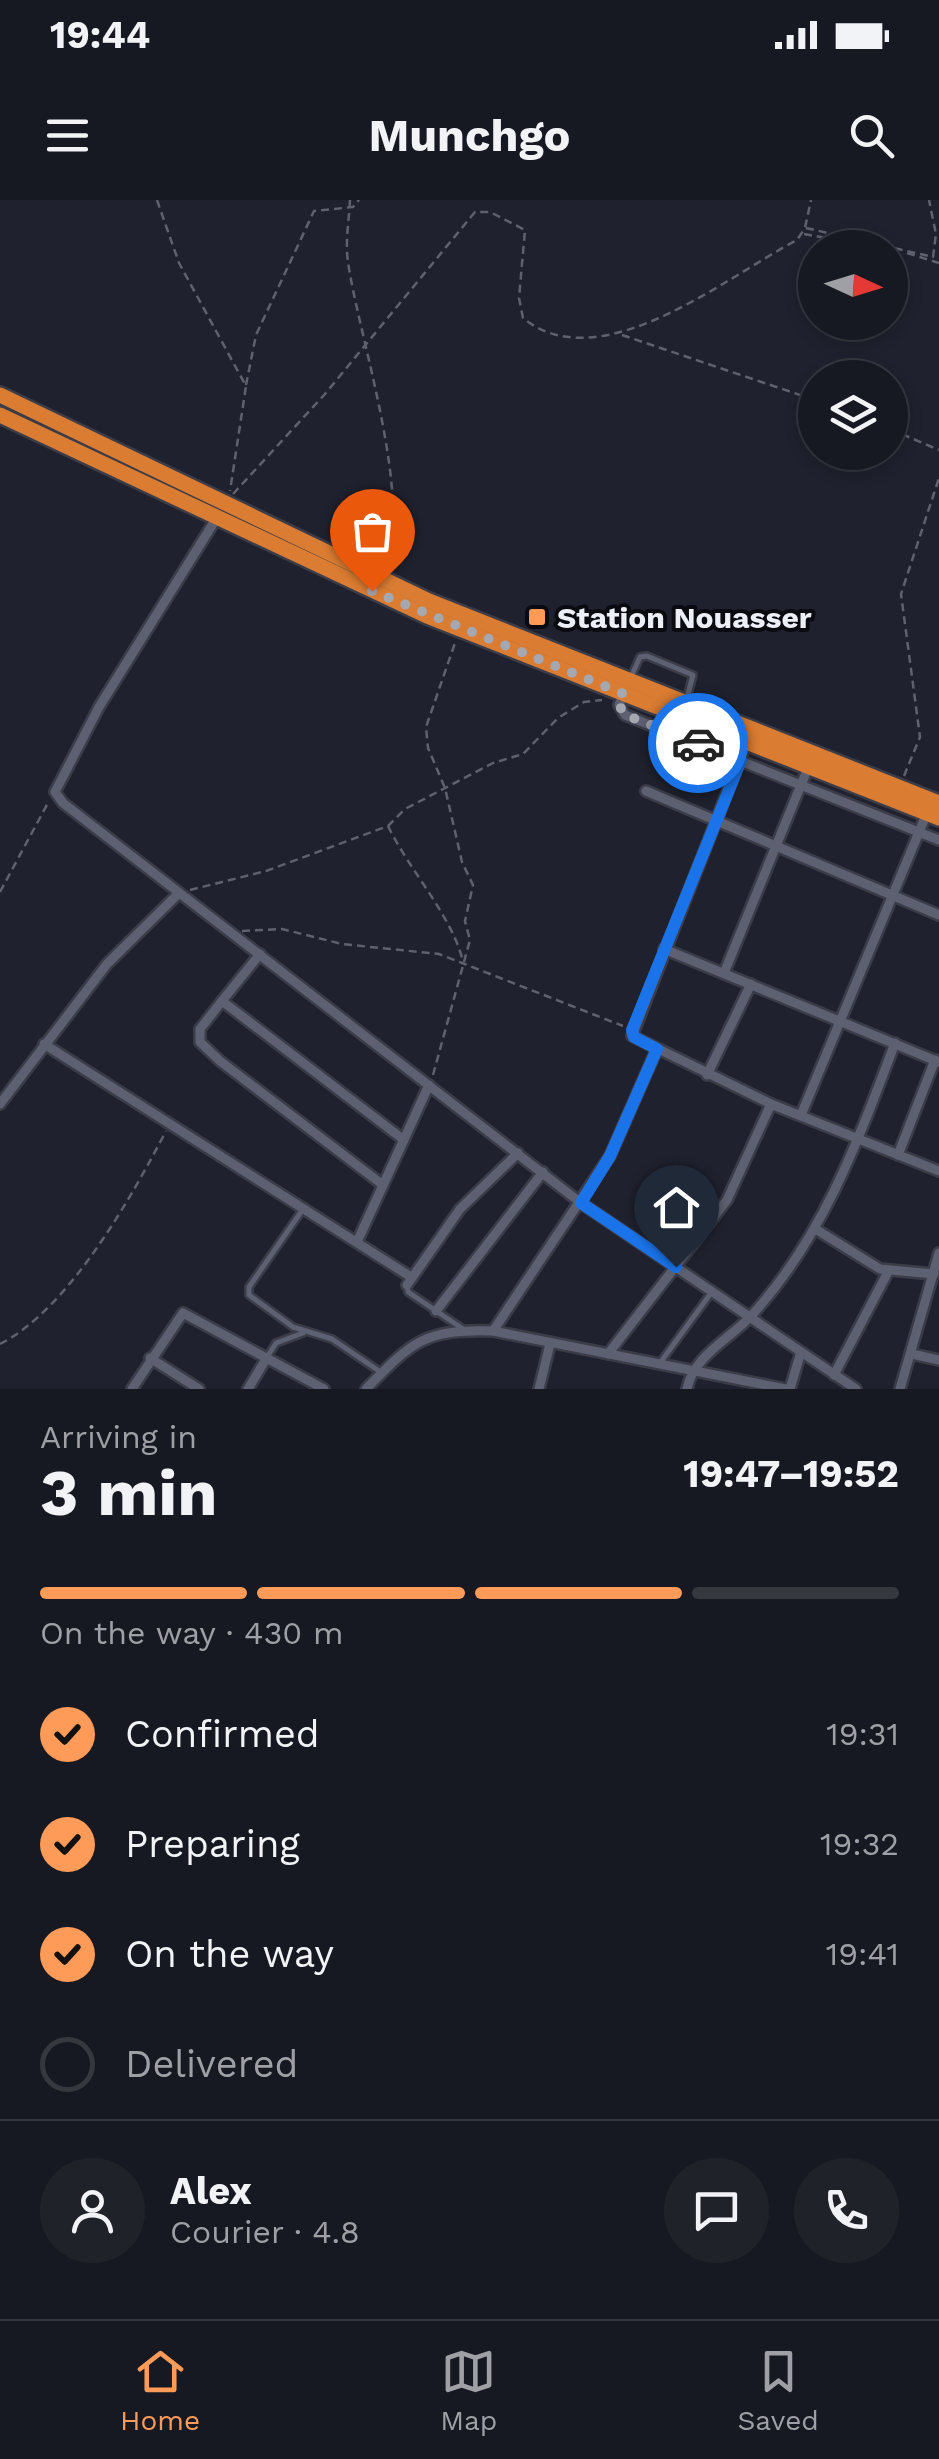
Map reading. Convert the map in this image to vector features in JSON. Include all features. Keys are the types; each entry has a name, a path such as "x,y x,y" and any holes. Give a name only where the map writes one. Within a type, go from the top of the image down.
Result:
{"highway":[{"path":"0,395 378,577 626,690"},
{"path":"0,415 216,520 460,630 683,710 934,809"},
{"path":"811,760 900,787 934,809"}],"street":[{"path":"216,520 99,707 56,792 76,817 231,931 581,1203 800,1355 856,1389"},
{"path":"626,690 619,708 625,715 939,840"},
{"path":"750,736 632,1030 634,1037 771,1104 939,1171"},
{"path":"724,973 811,760"},
{"path":"646,791 939,915"},
{"path":"801,1116 919,832 934,809"},
{"path":"0,1104 107,964 179,892"},
{"path":"664,948 937,1061 898,1154"},
{"path":"260,954 200,1029 200,1042 383,1185"},
{"path":"707,1075 751,984"},
{"path":"222,1001 404,1140"},
{"path":"44,1044 358,1242 409,1281 460,1209 518,1153"},
{"path":"687,1389 690,1372 748,1319 786,1276 817,1230 895,1044"},
{"path":"492,1331 610,1156 657,1049"},
{"path":"358,1242 429,1086"},
{"path":"608,1354 733,1190 771,1104"},
{"path":"436,1311 543,1172"},
{"path":"817,1230 856,1257 888,1272 935,1281"},
{"path":"900,1389 935,1281 939,1253"},
{"path":"834,1376 888,1272"},
{"path":"132,1389 180,1314 185,1313 324,1389"},
{"path":"366,1389 425,1337 465,1330 492,1331 788,1389 800,1355"},
{"path":"539,1389 550,1344"},
{"path":"912,1354 939,1360"},
{"path":"150,1358 199,1389"},
{"path":"248,1389 266,1359"}],"lane":[{"path":"626,690 642,656 693,675 683,710"},
{"path":"303,1209 248,1292 251,1299 306,1332 340,1343 382,1373"},
{"path":"409,1281 408,1292 465,1330"},
{"path":"658,1364 712,1293"},
{"path":"266,1359 276,1343 306,1332"}],"path":[{"path":"157,200 179,263 246,386"},
{"path":"350,200 348,266 368,343 383,426 393,544 378,577"},
{"path":"360,200 350,208 322,207 314,212 256,335 231,463 230,498 368,343 446,244 480,210 525,230 519,298 526,322 585,341 618,334 702,294 798,236"},
{"path":"811,200 805,228 934,257 936,234 929,200"},
{"path":"908,254 939,263"},
{"path":"618,334 798,394"},
{"path":"908,437 939,450"},
{"path":"900,787 920,737 900,594 939,478"},
{"path":"429,1086 470,940 466,921 474,885 462,862 445,788 428,748 426,727 460,630"},
{"path":"179,892 266,871 388,826 404,808 523,754 558,718 584,702 626,690"},
{"path":"0,892 56,792"},
{"path":"388,826 404,858 458,939 463,963"},
{"path":"231,931 282,929 342,944 439,954 632,1030"},
{"path":"0,1344 19,1334 52,1302 123,1213 169,1125"}],"way so far":[{"path":"372,591 624,694 619,705 625,715 698,743"}],"place":[{"name":"Station Nouasser","path":"537,617"}],"route":[{"path":"676,1267 581,1203 610,1156 657,1049 631,1033 741,760 698,743"}]}
